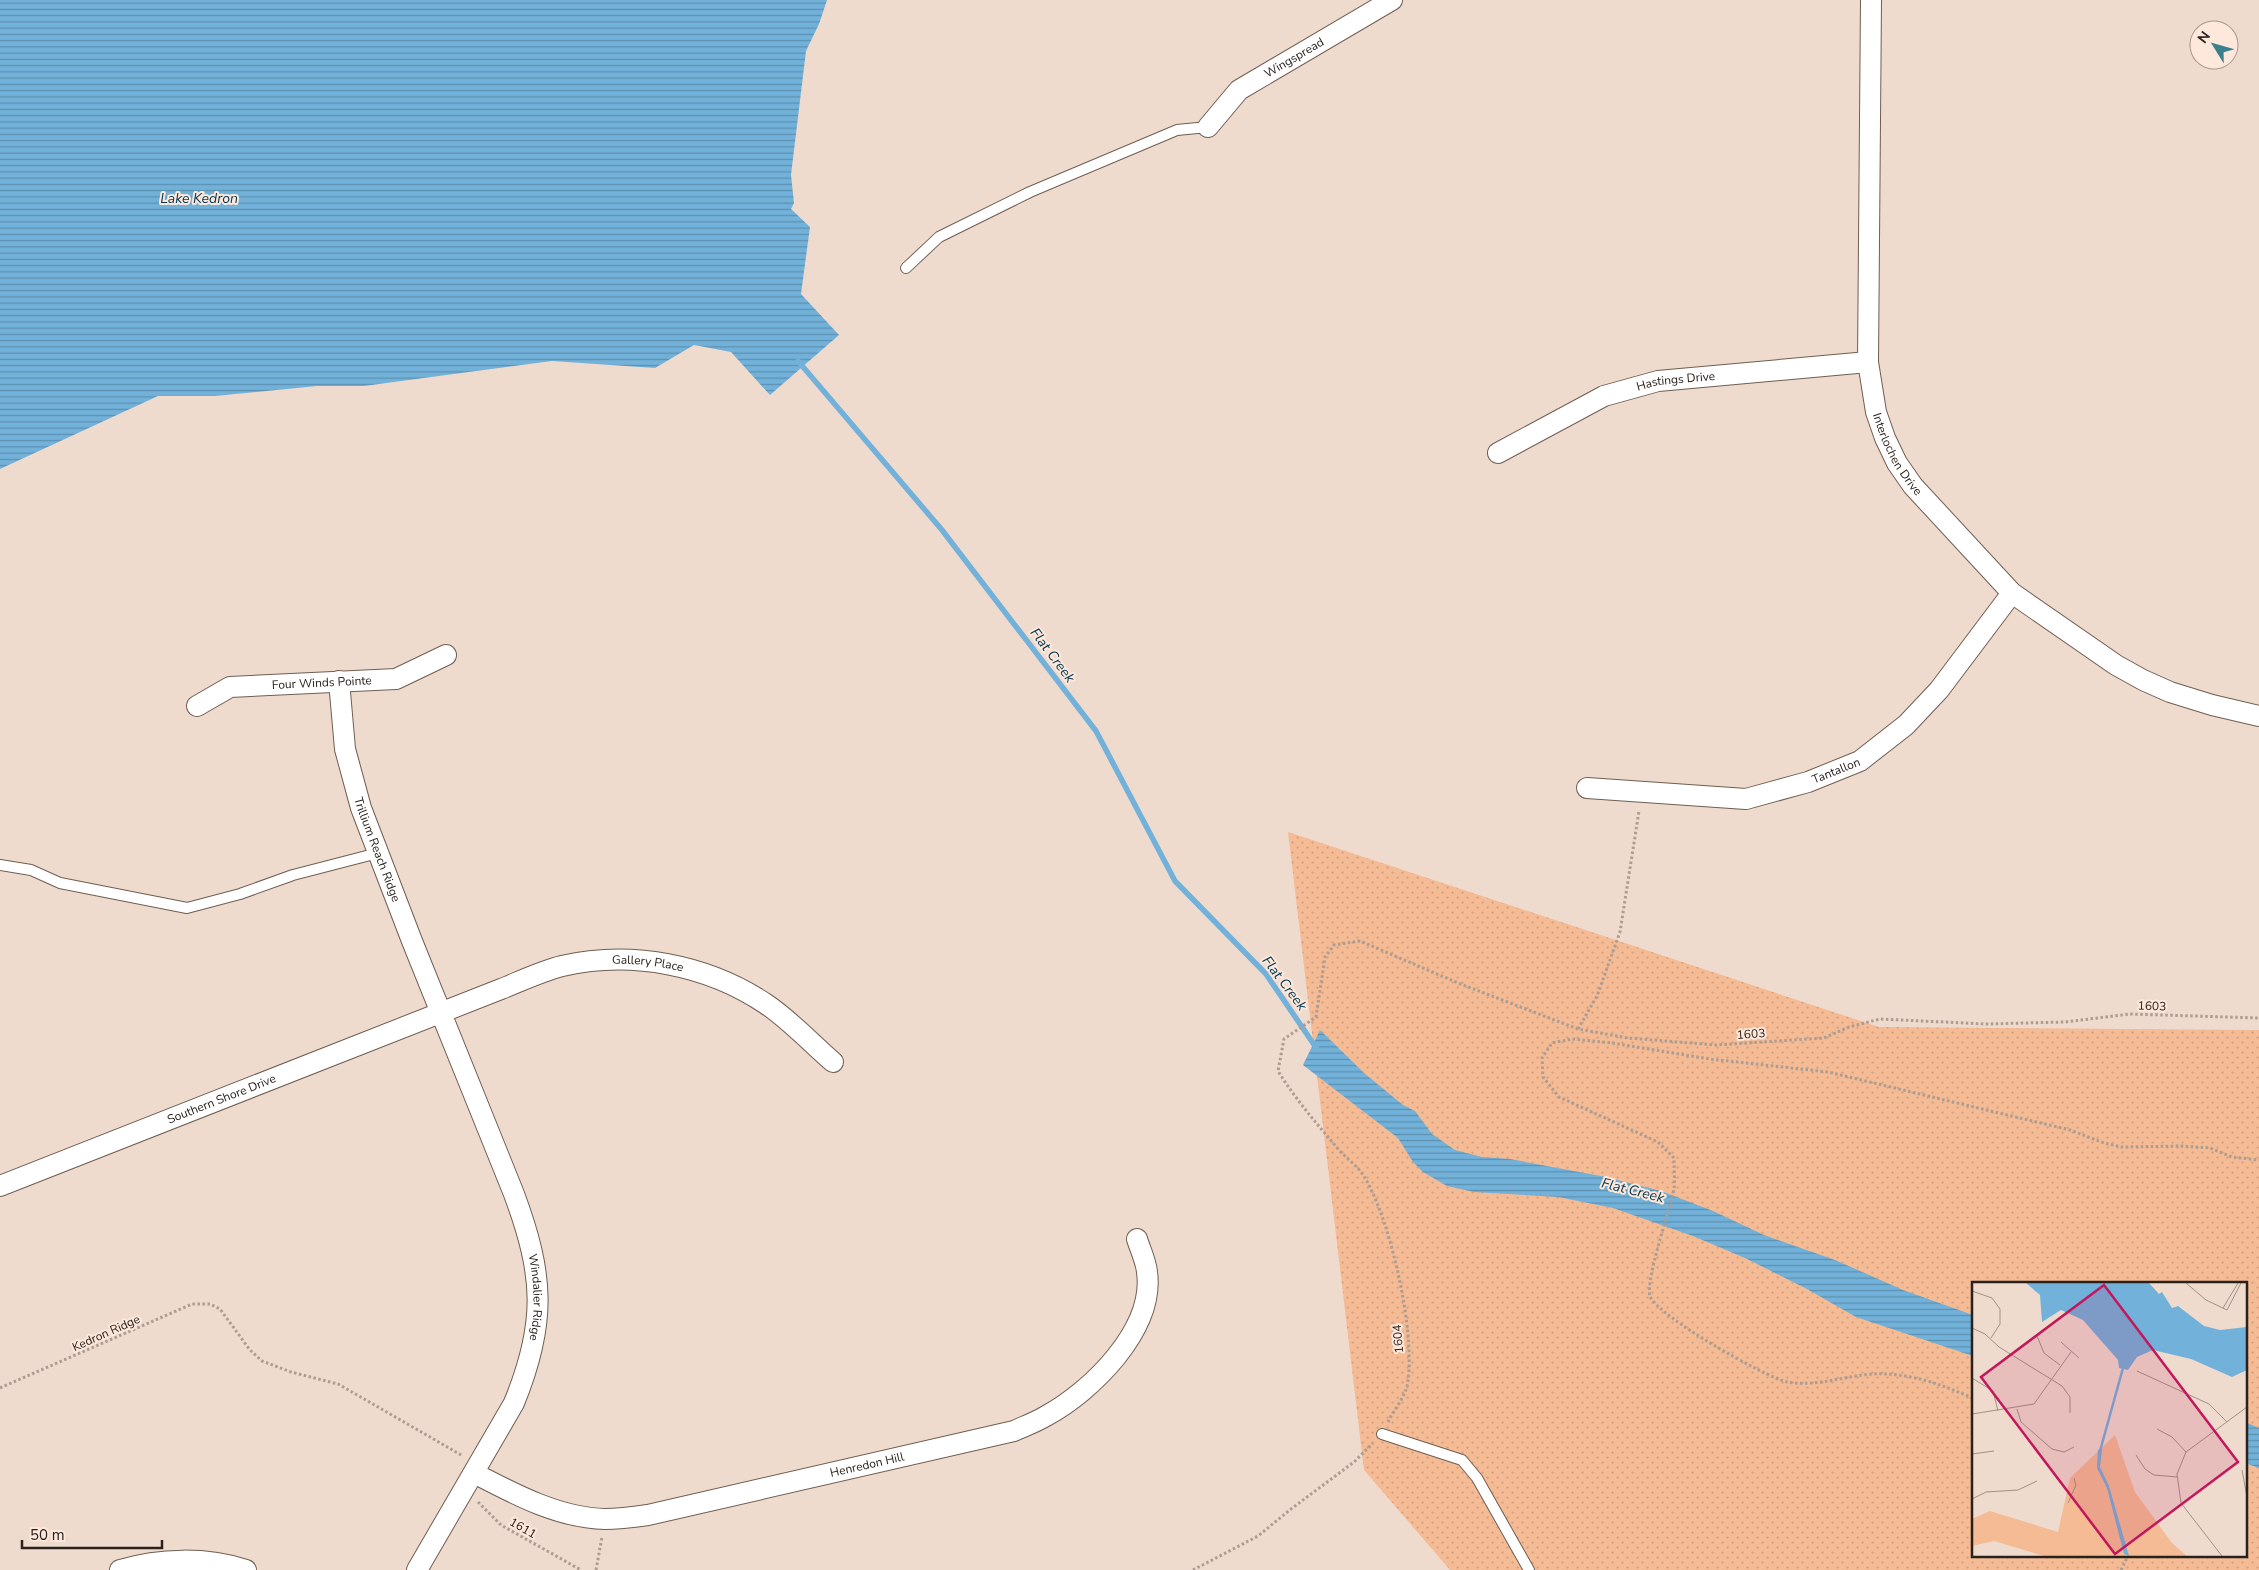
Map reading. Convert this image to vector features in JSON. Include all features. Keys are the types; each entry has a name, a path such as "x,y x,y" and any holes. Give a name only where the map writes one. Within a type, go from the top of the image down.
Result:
{"street":[{"name":"Wingspread","path":"1208,127 1239,90 1392,0"},
{"name":"Interlochen Drive","path":"1871,0 1868,362 1876,412 1885,438 1898,463 1913,486 2012,593 2116,665 2143,680 2170,692 2259,716"},
{"name":"Hastings Drive","path":"1498,452 1604,396 1651,382 1698,376 1868,362"},
{"name":"Tantallon","path":"1587,788 1746,799 1808,782 1860,761 1906,725 1939,690 2012,593"},
{"name":"Four Winds Pointe","path":"197,706 230,687 396,679 446,655"},
{"name":"Trillium Reach Ridge","path":"339,681 344,749 351,779 378,854 441,1012"},
{"name":"Gallery Place","path":"441,1012 562,966 594,961 646,961 676,965 701,972 729,983 754,996 769,1006 833,1062"},
{"name":"Southern Shore Drive","path":"0,1186 441,1012"},
{"name":"Windalier Ridge","path":"417,1570 514,1403 525,1375 534,1341 538,1309 537,1279 526,1226 441,1012"},
{"name":"Henredon Hill","path":"476,1469 506,1490 574,1516 605,1519 648,1516 1014,1431 1046,1416 1096,1378 1118,1354 1133,1331 1143,1311 1147,1293 1148,1271 1137,1239"},
{"path":"120,1570 152,1562 184,1560 246,1570"}],"lane":[{"path":"906,268 939,237 1030,192 1177,130 1208,127"},
{"path":"0,865 31,870 60,884 187,908 240,894 293,875 378,854"},
{"path":"1382,1434 1462,1460 1477,1478 1529,1570"}],"path":[{"path":"1578,1029 1597,996 1620,932 1641,793"},
{"name":"1603","path":"1284,1038 1316,1017 1325,957 1334,945 1360,941 1458,983 1578,1029 1628,1038 1716,1045 1824,1038 1880,1019 1986,1024 2064,1022 2130,1014 2259,1018"},
{"name":"1604","path":"1193,1570 1258,1536 1354,1462 1382,1434 1408,1383 1409,1352 1404,1306 1394,1256 1380,1208 1364,1176 1295,1098 1278,1071 1284,1038"},
{"path":"1972,1398 1929,1380 1884,1373 1812,1383 1787,1382 1767,1375 1672,1319 1658,1306 1650,1295 1650,1276 1674,1188 1674,1158 1658,1142 1559,1097 1543,1077 1542,1058 1552,1043 1572,1039 1612,1043 1710,1059 1828,1072 2061,1128 2104,1143 2122,1147 2181,1146 2210,1148 2232,1157 2259,1160"},
{"name":"Kedron Ridge","path":"0,1388 192,1304 210,1304 220,1309 250,1350 262,1361 291,1372 338,1384 476,1469"},
{"name":"1611","path":"462,1494 477,1500 501,1525 581,1570"},
{"path":"596,1570 605,1519"},
{"path":"2121,1570 2127,1558"}],"shaded area":[{"name":"Flat Creek","path":"1288,832 1879,1027 2259,1030 2259,1570 1450,1570 1364,1470"}],"water":[{"name":"Lake Kedron","path":"0,0 827,0 819,24 806,51 791,175 794,203 791,209 810,227 801,294 839,335 770,395 731,352 694,345 655,368 552,361 364,386 317,386 215,396 158,396 0,469"},
{"path":"1320,1030 1364,1073 1403,1105 1415,1111 1432,1134 1455,1150 1482,1157 1510,1159 1606,1177 1661,1191 1713,1211 1764,1235 1835,1260 1903,1290 1972,1315 1972,1356 1856,1317 1807,1289 1745,1258 1693,1236 1613,1208 1558,1197 1474,1192 1447,1186 1423,1172 1413,1162 1398,1138 1303,1065"},
{"path":"2246,1422 2259,1428 2259,1468 2246,1463"}],"waterway":[{"name":"Flat Creek","path":"798,361 942,530 1096,731 1175,881 1266,974 1317,1049"}]}
